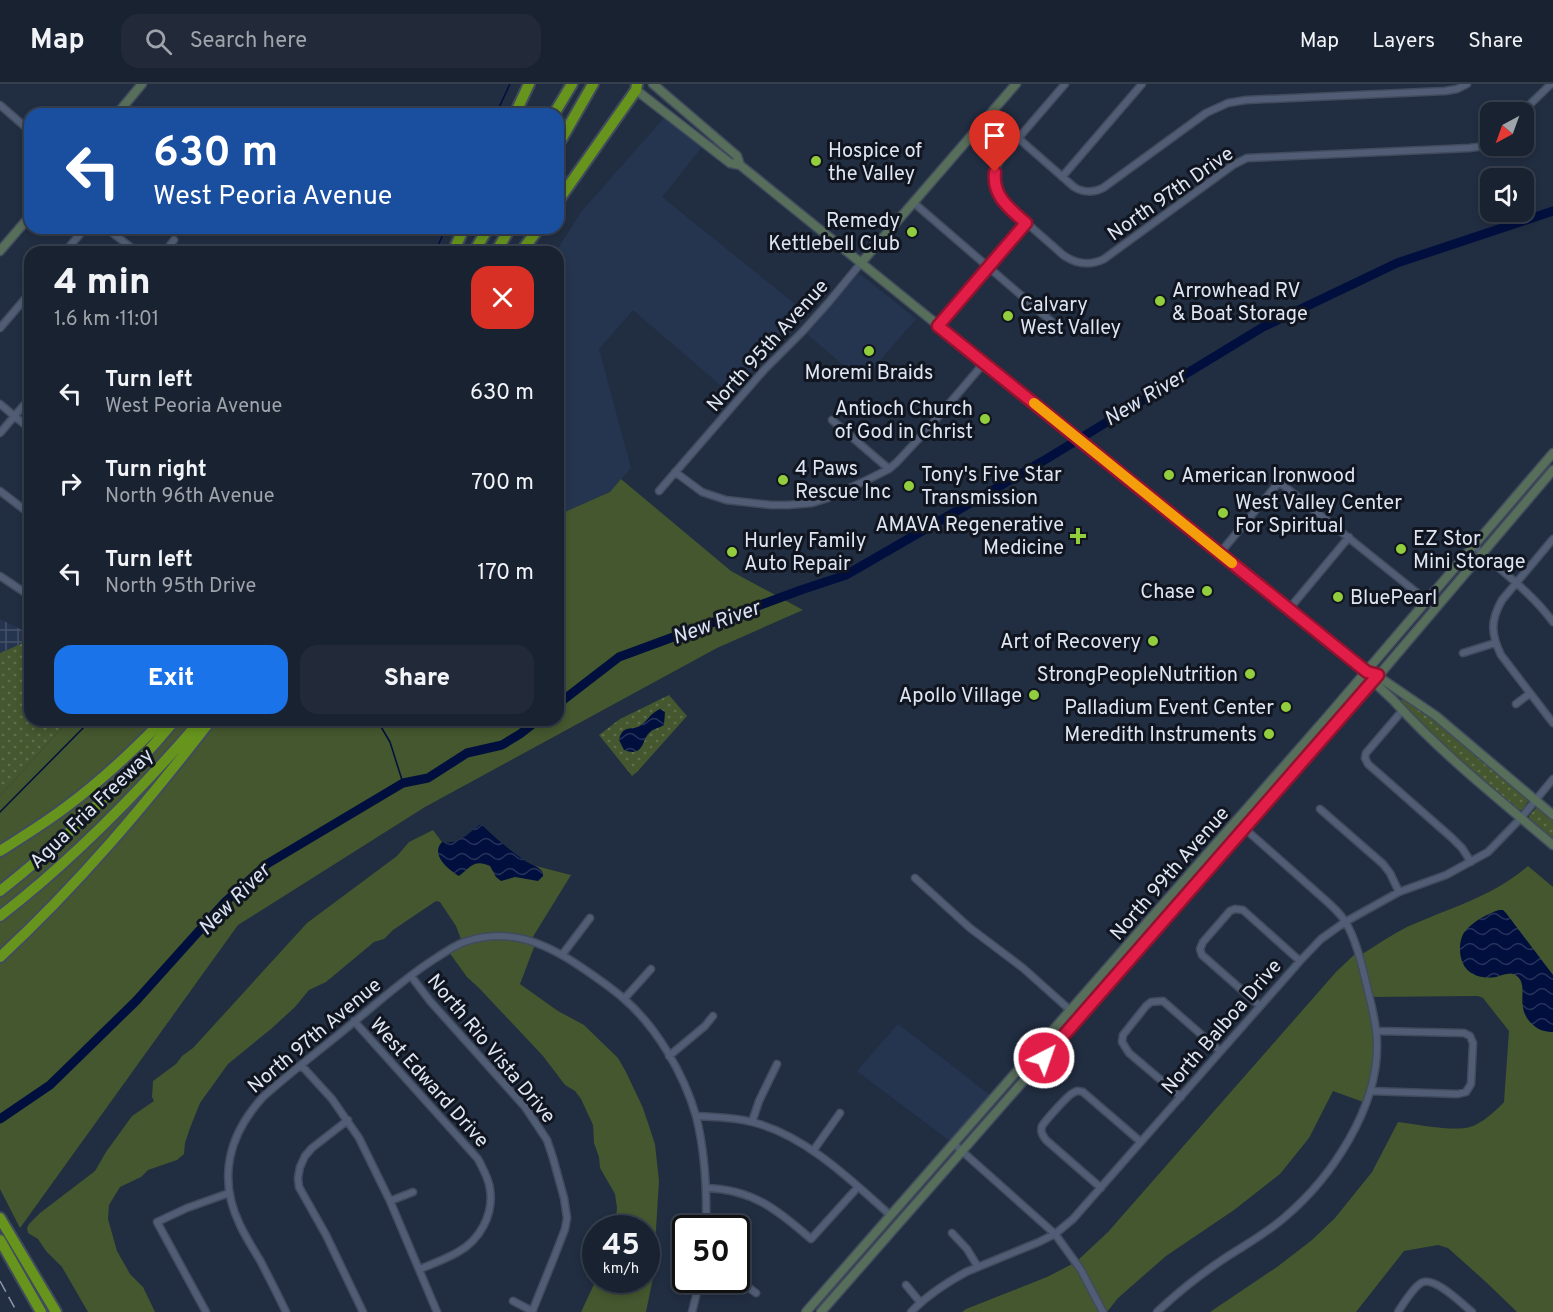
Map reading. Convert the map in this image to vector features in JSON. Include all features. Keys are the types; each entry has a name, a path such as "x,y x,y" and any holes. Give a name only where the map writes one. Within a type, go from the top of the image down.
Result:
{"highway":[{"path":"518,108 530,84"},
{"path":"558,108 572,84"},
{"path":"564,135 593,84"},
{"path":"564,192 636,87"},
{"path":"0,851 48,820 93,785 158,726"},
{"name":"Agua Fria Freeway","path":"0,891 75,825 133,768 170,726"},
{"name":"Agua Fria Freeway","path":"0,916 86,842 139,790 196,726"},
{"path":"0,957 82,875 176,766 206,726"},
{"path":"0,1218 56,1312"},
{"path":"0,1240 41,1312"}],"main road":[{"path":"122,108 142,84"},
{"path":"653,84 737,156 740,165"},
{"name":"North 95th Avenue","path":"861,263 1016,84"},
{"path":"636,87 730,163 740,165 1367,672 1436,716 1553,816"},
{"path":"0,251 24,223"},
{"name":"North 99th Avenue","path":"806,1312 1367,672 1553,453"},
{"name":"North 99th Avenue","path":"821,1312 1376,679 1553,470"},
{"path":"1376,679 1402,711 1438,747 1553,845"},
{"path":"1289,760 1297,768"},
{"path":"1024,1063 1033,1071"},
{"path":"922,1180 930,1187"}],"street":[{"name":"North 97th Drive","path":"1065,84 999,161 994,178 999,197 1006,206 1067,258 1081,263 1092,264 1109,256 1233,165 1247,158 1480,147"},
{"path":"1062,177 1142,84"},
{"path":"1018,138 1079,190 1097,191 1206,113 1228,103 1379,89 1445,91 1467,84"},
{"path":"1532,102 1551,84"},
{"path":"0,105 24,126"},
{"path":"914,203 1059,328"},
{"path":"938,326 1026,223"},
{"path":"69,246 80,234"},
{"path":"114,234 129,246"},
{"path":"170,246 174,240"},
{"name":"North 95th Avenue","path":"659,491 758,377 828,303 861,263"},
{"path":"0,328 24,300"},
{"path":"675,472 702,492 726,500 788,505 812,503 828,498 889,469 925,432 984,363"},
{"path":"0,404 24,424"},
{"path":"0,433 24,405"},
{"path":"832,420 889,469"},
{"path":"1220,553 1279,482 1436,608"},
{"path":"0,491 24,509"},
{"path":"1289,609 1349,537"},
{"path":"1553,538 1506,594 1496,612 1493,630 1495,643 1501,655 1553,723"},
{"path":"1474,546 1516,582 1543,608 1553,622"},
{"path":"0,576 24,592"},
{"path":"1462,653 1495,643"},
{"path":"1516,704 1529,694"},
{"path":"1402,711 1366,753 1365,758 1368,764 1452,838 1462,848 1470,862"},
{"name":"North Balboa Drive","path":"911,1312 920,1302 956,1278 1039,1242 1073,1219 1321,939 1345,922 1399,892 1446,875 1488,852 1521,818 1553,779"},
{"path":"1320,809 1383,864 1399,892"},
{"path":"1157,1312 1184,1288 1274,1226 1299,1204 1322,1178 1340,1153 1360,1117 1370,1091 1376,1059 1376,1031 1367,987 1345,922 1323,897 1236,821"},
{"path":"915,878 970,928 1023,968 1079,1017"},
{"path":"1260,1006 1206,960 1200,952 1200,945 1230,911 1243,910 1300,961"},
{"path":"562,955 590,918"},
{"name":"North 97th Avenue","path":"286,1312 239,1224 229,1193 228,1168 232,1144 248,1115 263,1097 411,976 462,943 489,937 523,938 536,942 593,975 638,1013 654,1032 669,1056 680,1076 696,1116 706,1188 706,1215"},
{"path":"624,999 651,969"},
{"name":"North Rio Vista Drive","path":"411,976 430,1001 525,1107 546,1140 553,1158 562,1188 567,1218 559,1246 532,1312 513,1301"},
{"path":"1180,1097 1124,1048 1121,1038 1146,1006 1158,1000 1163,1001 1220,1051"},
{"path":"669,1056 705,1026 713,1016"},
{"name":"West Edward Drive","path":"354,1021 478,1159 490,1189 490,1205 486,1223 475,1238 459,1251 420,1269"},
{"path":"1370,1091 1458,1094 1466,1092 1471,1084 1473,1043 1470,1036 1464,1033 1376,1031"},
{"path":"752,1122 759,1101 777,1064"},
{"path":"302,1065 332,1099 360,1138 390,1201 437,1312"},
{"path":"1101,1188 1042,1135 1043,1125 1057,1108 1071,1093 1083,1092 1141,1142"},
{"path":"813,1151 840,1113"},
{"path":"696,1116 752,1122 789,1137 813,1151 890,1215"},
{"path":"348,1120 305,1156 298,1178 300,1187 363,1312"},
{"path":"954,1144 1054,1234 1081,1270 1103,1312"},
{"path":"706,1188 723,1188 760,1200 785,1216 811,1239 858,1187"},
{"path":"390,1201 413,1192"},
{"path":"206,1312 157,1222 229,1193"},
{"path":"952,1233 968,1249 978,1267"},
{"path":"1398,1312 1419,1285 1429,1281 1444,1289 1472,1312"},
{"path":"906,1285 920,1302"},
{"path":"750,1288 756,1293"},
{"path":"692,1312 697,1293"}],"shaded area":[{"path":"664,118 702,147 662,197 805,312 732,395 633,310 599,349 631,468 610,492 564,512 564,246 560,246 581,212"},
{"path":"860,274 916,319 862,381 807,334"},
{"path":"0,619 24,631 24,643 0,653"},
{"path":"898,1024 990,1095 950,1141 857,1071"}],"green space":[{"path":"621,479 731,571 803,610 717,648 425,807 238,925 20,1228 0,1189 0,796 64,726 564,726 564,512 610,492"},
{"path":"24,643 24,726 64,726 0,796 0,653"},
{"path":"669,695 687,716 632,776 599,735 620,719"},
{"path":"1402,699 1441,724 1529,800 1523,810 1517,810 1441,746 1399,701"},
{"path":"1536,808 1553,819 1553,841 1529,821 1529,816"},
{"path":"481,824 514,854 532,865 571,875 531,940 536,942 520,984 558,1011 584,1025 618,1058 643,1108 655,1144 659,1181 657,1215 616,1215 615,1194 600,1168 594,1143 593,1125 581,1099 575,1091 565,1085 543,1056 467,977 449,949 462,942 456,926 440,902 436,901 393,930 384,939 374,942 326,982 309,990 295,1007 271,1029 228,1064 200,1103 185,1143 184,1154 177,1160 148,1170 141,1177 120,1187 109,1205 108,1219 117,1251 130,1274 143,1287 155,1312 88,1312 62,1267 38,1239 28,1233 29,1224 95,1171 132,1116 154,1101 153,1081 193,1048 307,923 397,856 409,842 433,830 442,842 464,838"},
{"path":"1528,866 1553,887 1553,1312 1517,1312 1448,1248 1438,1245 1404,1251 1356,1312 1210,1312 1277,1267 1312,1240 1335,1218 1372,1172 1398,1122 1444,1128 1470,1127 1488,1117 1504,1102 1509,1031 1483,998 1478,996 1370,997 1377,1045 1366,1103 1333,1091 1309,1138 1280,1174 1234,1210 1166,1256 1118,1298 1107,1312 962,1312 1047,1277 1076,1262 1108,1232 1336,972 1357,952 1359,956 1407,927 1485,894"},
{"path":"590,1293 650,1293 646,1312 581,1312"}],"water":[{"path":"660,709 665,712 664,725 647,735 639,750 631,752 624,750 619,740 623,731 638,727"},
{"path":"481,824 515,853 540,869 543,876 538,881 515,877 501,881 490,866 480,863 473,865 459,876 450,870 439,857 439,847 442,842 459,840"},
{"path":"1499,910 1506,913 1553,975 1553,1032 1539,1029 1527,1018 1523,1005 1521,981 1516,975 1510,973 1496,977 1481,977 1469,972 1462,961 1460,946 1464,933 1478,920"}],"waterway":[{"path":"499,108 510,84"},
{"name":"New River","path":"564,699 619,657 846,575 1043,461 1263,327 1397,263 1553,211"},
{"path":"438,246 443,234"},
{"path":"0,812 85,726"},
{"path":"381,726 390,742 403,783"},
{"name":"New River","path":"0,1119 50,1085 136,1001 225,902 267,864 403,783 428,778 467,753 502,745 530,726"}],"railway":[{"path":"0,1281 17,1312"}],"slow traffic":[{"path":"1034,403 1232,563"}],"place":[{"name":"Hospice of the Valley","path":"816,161"},
{"name":"Remedy Kettlebell Club","path":"912,232"},
{"name":"Arrowhead RV & Boat Storage","path":"1160,301"},
{"name":"Calvary West Valley","path":"1008,316"},
{"name":"Moremi Braids","path":"869,351"},
{"name":"Antioch Church of God in Christ","path":"985,419"},
{"name":"American Ironwood","path":"1169,475"},
{"name":"4 Paws Rescue Inc","path":"783,480"},
{"name":"Tony's Five Star Transmission","path":"909,486"},
{"name":"West Valley Center For Spiritual","path":"1223,513"},
{"name":"AMAVA Regenerative Medicine","path":"1078,536"},
{"name":"EZ Stor Mini Storage","path":"1401,549"},
{"name":"Hurley Family Auto Repair","path":"732,552"},
{"name":"Chase","path":"1207,591"},
{"name":"BluePearl","path":"1338,597"},
{"name":"Art of Recovery","path":"1153,641"},
{"name":"StrongPeopleNutrition","path":"1250,674"},
{"name":"Apollo Village","path":"1034,695"},
{"name":"Palladium Event Center","path":"1286,707"},
{"name":"Meredith Instruments","path":"1269,734"}],"route":[{"path":"995,172 995,186 999,197 1026,223 938,326 1367,672 1378,675 1044,1058"}]}
